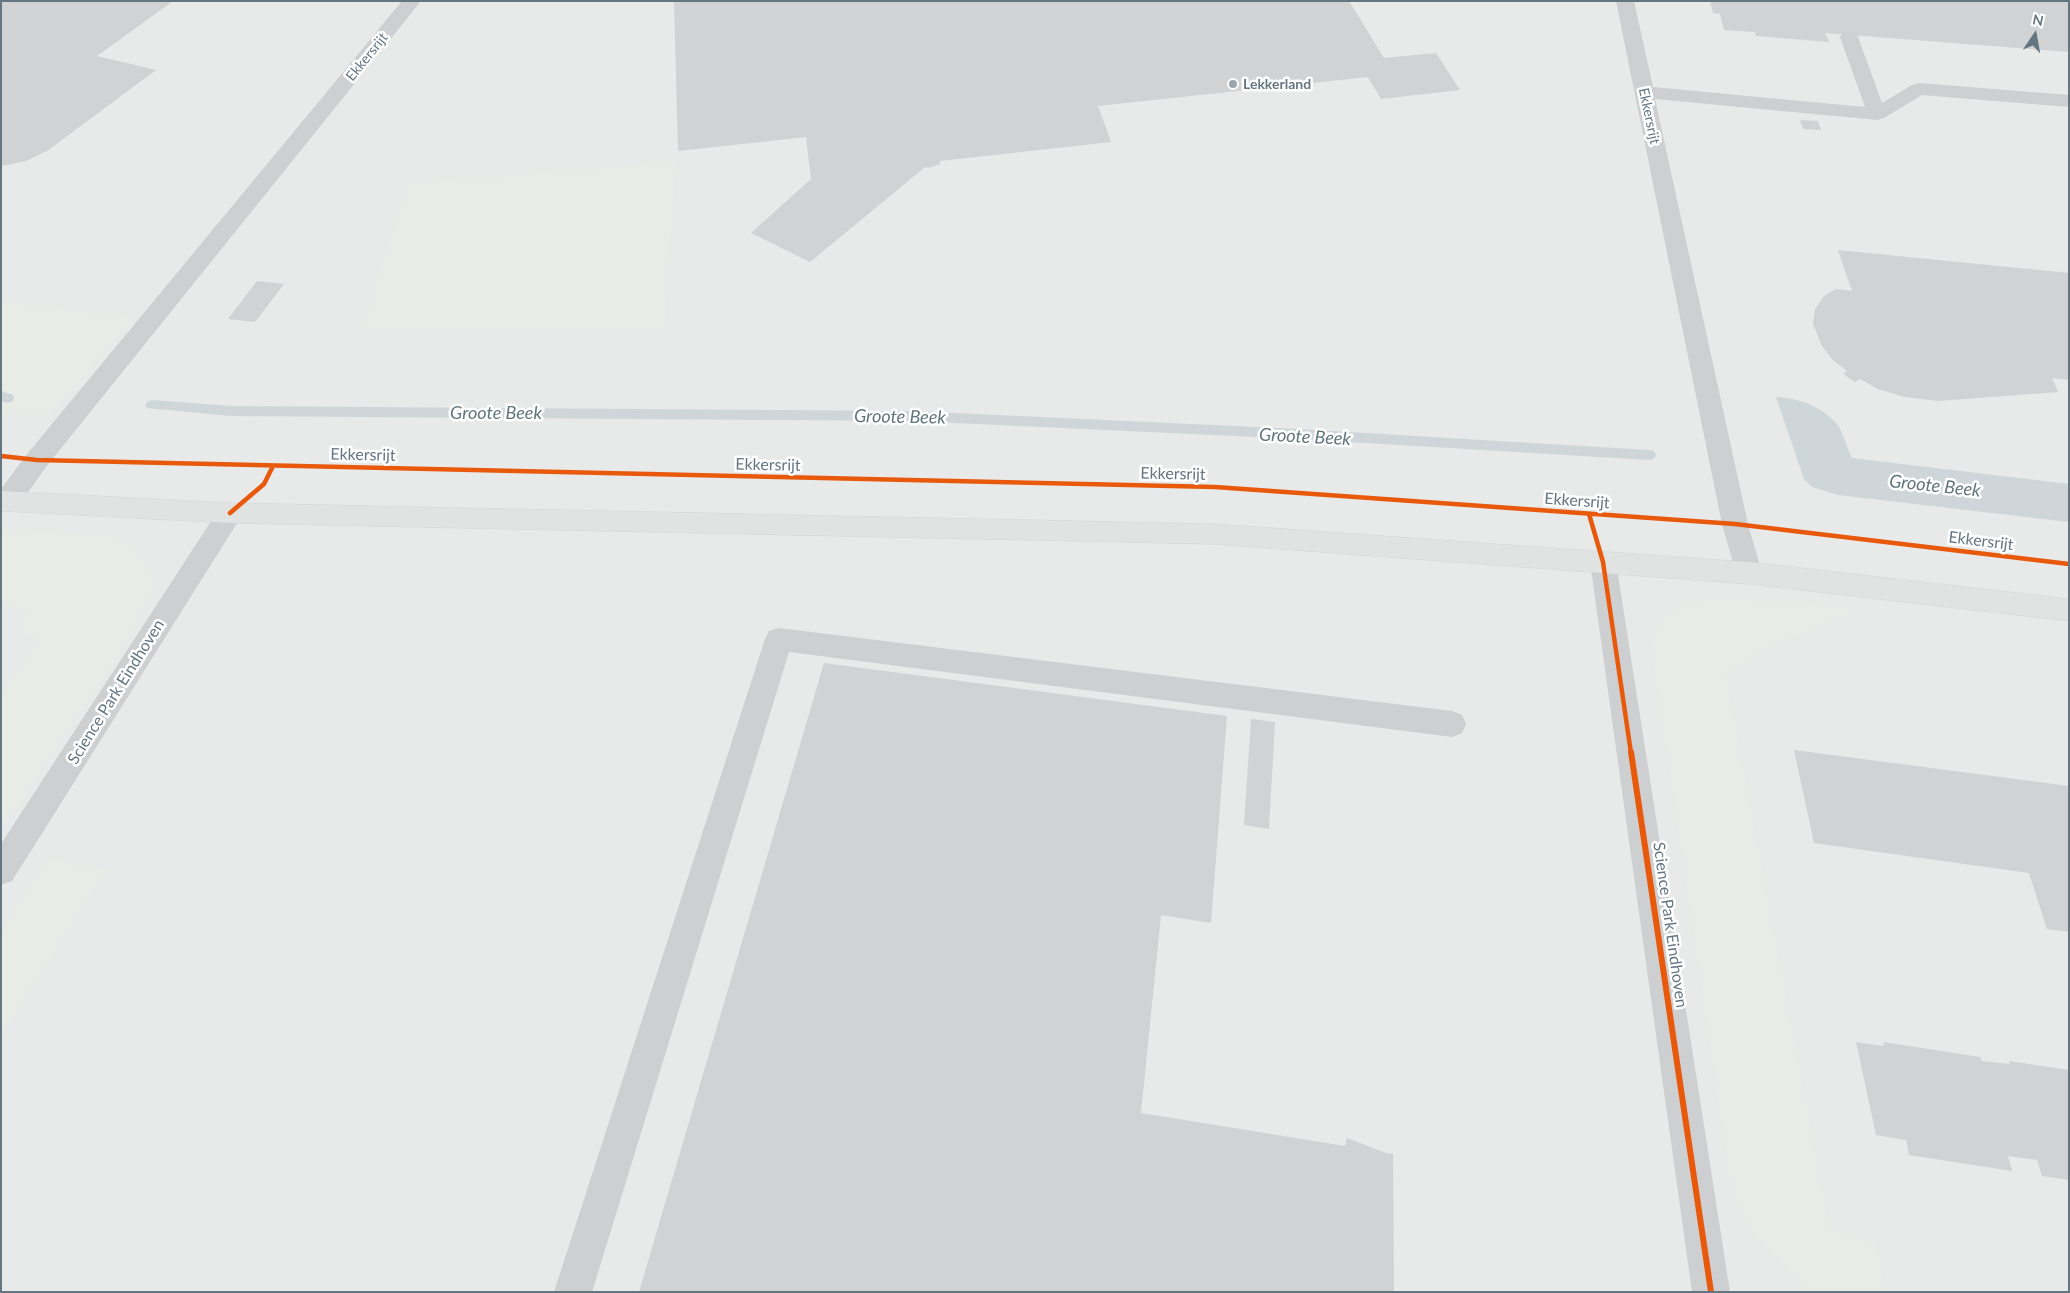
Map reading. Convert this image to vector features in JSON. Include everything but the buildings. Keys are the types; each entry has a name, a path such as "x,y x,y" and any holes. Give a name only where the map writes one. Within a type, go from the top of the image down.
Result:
{"main road":[{"name":"Ekkersrijt","path":"4,501 230,513 1214,534 1749,572 2069,610"}],"street":[{"name":"Ekkersrijt","path":"4,501 412,1"},
{"name":"Ekkersrijt","path":"1625,1 1735,524 1749,572"},
{"path":"1849,37 1877,114"},
{"path":"1644,92 1877,114 1918,89 2069,101"},
{"name":"Science Park Eindhoven","path":"1,871 230,513"},
{"name":"Science Park Eindhoven","path":"1603,562 1712,1292"},
{"path":"573,1292 779,639 1452,724"}],"shaded area":[{"path":"1,1 2069,1 2069,1292 1,1292"},
{"path":"676,163 665,328 363,328 407,185"},
{"path":"1,302 132,319 70,393 49,414 1,411"},
{"path":"1,532 106,536 139,552 155,585 121,652 1,830 1,694 42,638 17,631 27,609 1,605"},
{"path":"1723,599 1856,609 1766,648 1726,674 1830,1231 1877,1244 1885,1292 1809,1292 1786,1265 1750,1233 1729,1174 1651,649 1662,619 1685,604"},
{"path":"48,860 105,870 1,1036 1,932"}],"water":[{"path":"1776,397 1801,401 1830,417 1841,430 1852,458 2069,484 2069,522 1838,495 1812,487 1804,479"}],"waterway":[{"name":"Groote Beek","path":"1,396 8,398"},
{"name":"Groote Beek","path":"152,405 231,411 912,416 1299,434 1649,455"}],"cycle path":[{"path":"1,456 37,460 1215,487 1735,524 2069,564"},
{"path":"230,513 264,484 273,466"},
{"path":"1589,514 1603,562 1711,1292"}],"place":[{"name":"Lekkerland","path":"1233,84"}]}
